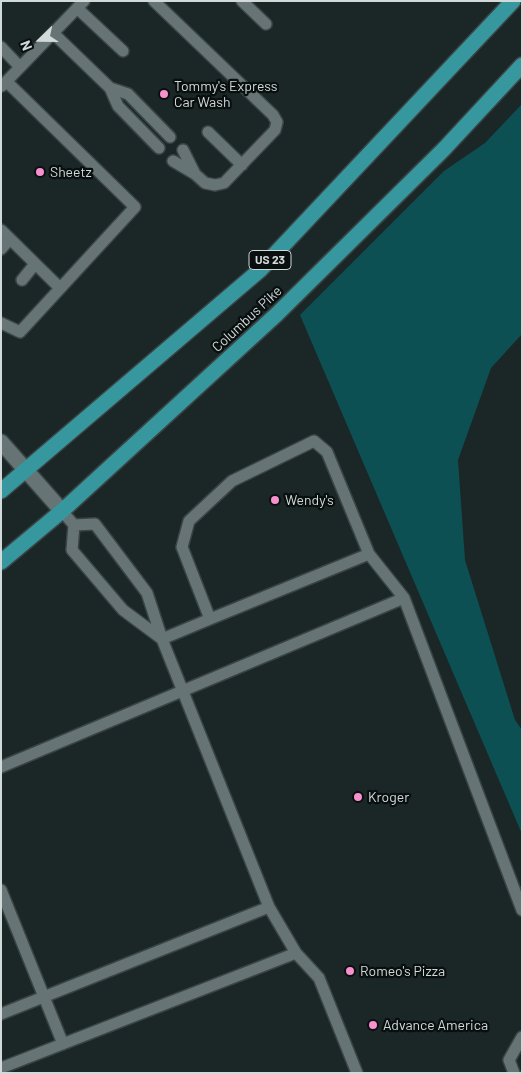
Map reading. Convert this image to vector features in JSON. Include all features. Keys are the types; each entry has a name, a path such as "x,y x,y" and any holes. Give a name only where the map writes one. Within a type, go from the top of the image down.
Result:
{"highway":[{"name":"Columbus Pike","path":"1,492 260,270 513,1"},
{"name":"Columbus Pike","path":"1,562 62,511 277,314 444,149 522,64"}],"street":[{"path":"1,442 62,511"}],"lane":[{"path":"154,1 273,115 277,122 275,130 224,183 215,185 205,183 195,174 173,161"},
{"path":"242,1 266,24"},
{"path":"1,323 20,332 135,206 4,85 81,5 123,51"},
{"path":"53,33 110,88 118,106 159,148"},
{"path":"1,47 20,68"},
{"path":"110,88 128,94 170,137"},
{"path":"208,132 242,165"},
{"path":"183,150 195,174"},
{"path":"1,230 60,288"},
{"path":"1,249 10,239"},
{"path":"22,280 35,264"},
{"path":"210,619 182,547 189,521 232,481 314,441 327,452 368,554 404,598 522,910"},
{"path":"62,511 74,525 72,550 123,610 162,639"},
{"path":"74,525 95,524 147,592 162,639 269,907 296,953 319,978 357,1073"},
{"path":"162,639 368,554"},
{"path":"1,767 404,598"},
{"path":"1,890 63,1044"},
{"path":"1,1014 269,907"},
{"path":"1,1068 296,953"},
{"path":"514,1073 509,1060 522,1037"}],"shaded area":[{"path":"522,104 522,334 491,368 458,460 465,560 515,720 522,730 522,834 300,315 444,171 485,143"}],"place":[{"name":"Tommy's Express Car Wash","path":"164,94"},
{"name":"Sheetz","path":"40,172"},
{"name":"Wendy's","path":"275,500"},
{"name":"Kroger","path":"358,797"},
{"name":"Romeo's Pizza","path":"350,971"},
{"name":"Advance America","path":"373,1025"}]}
